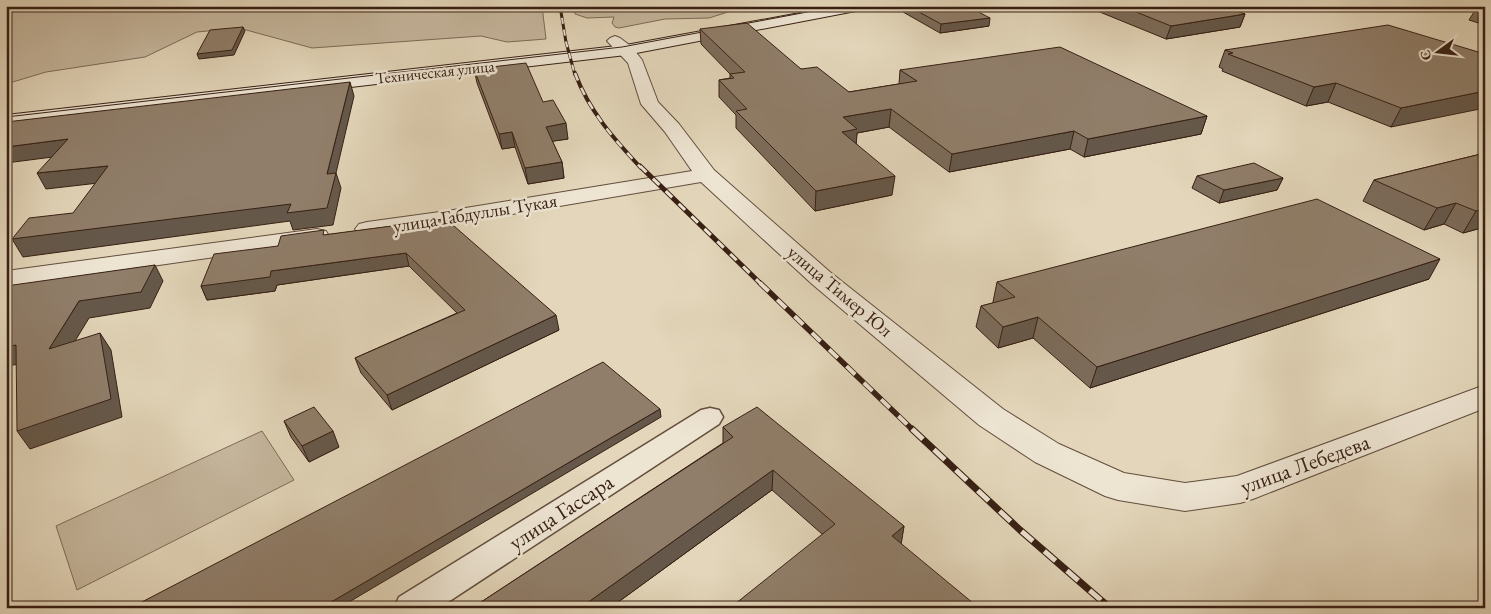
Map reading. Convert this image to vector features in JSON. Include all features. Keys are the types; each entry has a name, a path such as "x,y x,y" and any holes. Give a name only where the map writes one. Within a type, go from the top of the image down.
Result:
{"main road":[{"name":"Техническая улица","path":"6,109 620,46 809,6"},
{"name":"Техническая улица","path":"6,122 620,46 861,6"},
{"name":"улица Тимер Юл","path":"620,46 636,63 650,104 672,128 706,175 822,278 991,417 1047,453 1118,486"},
{"name":"улица Габдуллы Тукая","path":"6,279 447,218 706,175"},
{"name":"улица Лебедева","path":"1118,486 1185,497 1240,490 1485,396"}],"street":[{"name":"улица Гассара","path":"411,608 710,417"}],"shaded area":[{"path":"6,6 542,6 546,39 507,42 481,36 312,48 239,28 197,32 145,57 46,72 6,84"},
{"path":"573,6 747,6 709,18 665,19 619,28 615,27 612,23 614,17 587,18 575,14"},
{"path":"262,431 294,480 77,590 56,526"}],"building":[{"path":"908,6 967,6 990,18 941,24"},
{"path":"1121,6 1221,6 1245,14 1171,26"},
{"path":"747,23 801,69 817,67 849,92 917,81 900,70 1060,47 1207,116 1088,139 1074,131 952,154 891,109 843,117 857,129 842,132 895,176 816,191 736,111 747,109 719,80 734,78 730,74 745,72 700,29"},
{"path":"1388,25 1485,54 1485,91 1401,108 1336,83 1314,87 1228,54 1233,53 1225,50"},
{"path":"243,27 232,50 197,54 210,30"},
{"path":"526,63 543,102 553,100 566,123 546,127 562,162 525,168 512,132 499,134 474,69"},
{"path":"350,82 327,174 336,173 327,208 287,213 291,204 12,239 29,218 73,213 108,166 37,173 68,139 6,147 6,122"},
{"path":"1485,153 1485,209 1476,211 1456,203 1437,208 1374,180"},
{"path":"1254,163 1283,178 1224,190 1197,176"},
{"path":"1317,199 1440,259 1097,367 1038,317 1003,327 981,306 1015,297 997,282"},
{"path":"446,219 556,315 387,395 355,358 465,310 406,253 271,271 270,277 201,286 214,254 278,246 281,236 324,230 323,235"},
{"path":"155,265 141,292 79,301 49,349 100,333 111,399 17,431 16,345 6,347 6,286"},
{"path":"603,362 660,409 321,608 140,608 138,604"},
{"path":"314,407 333,431 302,446 284,421"},
{"path":"757,407 904,526 892,536 979,608 730,608 835,524 773,470 580,608 472,608 733,437 723,427"}],"tram line":[{"path":"733,26 839,6"},
{"path":"6,117 622,47 713,30"}],"railway":[{"path":"560,6 566,42 575,75"},
{"path":"575,73 587,100 595,112 641,168"},
{"path":"640,166 761,284"},
{"path":"760,283 914,431"},
{"path":"912,429 1020,530 1110,608"}]}
